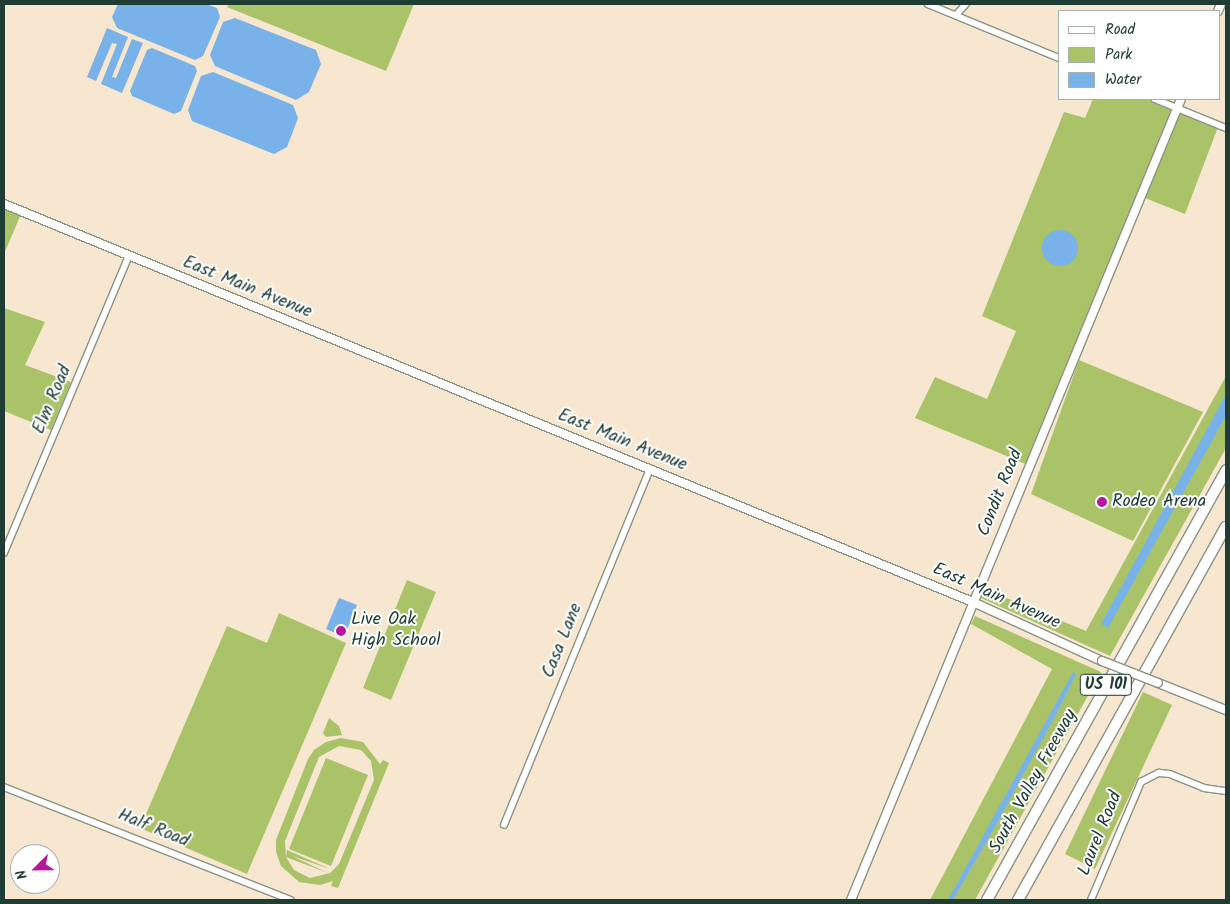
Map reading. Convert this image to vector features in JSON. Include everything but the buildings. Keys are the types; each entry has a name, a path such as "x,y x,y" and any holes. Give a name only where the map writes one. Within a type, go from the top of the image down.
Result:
{"highway":[{"name":"South Valley Freeway","path":"986,900 1226,470"},
{"name":"US 101","path":"1018,900 1226,527"}],"street":[{"path":"928,4 1058,58"},
{"path":"956,15 966,4"},
{"path":"1157,100 1226,128"},
{"name":"Condit Road","path":"851,900 1181,100"},
{"name":"East Main Avenue","path":"4,204 128,258 973,602 1102,660 1226,710"},
{"name":"Elm Road","path":"4,553 128,258"},
{"name":"Casa Lane","path":"504,824 650,469"},
{"name":"Laurel Road","path":"1091,900 1141,782 1150,776 1164,773 1216,792 1226,791"},
{"name":"Half Road","path":"4,787 291,900"}],"green space":[{"path":"229,4 414,4 386,71 227,7"},
{"path":"1093,100 1150,100 1218,127 1185,214 1140,196 1028,465 915,418 935,377 987,399 1016,331 982,316 1064,112 1085,118"},
{"path":"4,207 21,214 4,254"},
{"path":"4,308 45,322 25,365 71,382 51,430 4,411"},
{"path":"1079,360 1203,412 1133,541 1031,494"},
{"path":"1226,376 1226,448 1110,656 981,598 985,589 1086,631"},
{"path":"407,580 436,592 391,700 363,688"},
{"path":"279,613 346,643 247,874 140,828 227,626 267,643"},
{"path":"975,616 1101,672 975,900 930,900 1052,669 971,624"},
{"path":"1143,692 1172,705 1095,869 1065,854"},
{"path":"329,718 339,726 342,735 326,737 323,733"},
{"path":"341,738 363,742 380,764 383,760 389,763 338,888 331,886 333,881 320,885 299,882 281,866 276,852 276,840 308,759 314,750 326,742","holes":["339,746 361,750 371,761 374,780 339,864 330,873 310,878 294,870 286,857 285,841 319,757"]},
{"path":"326,758 368,775 331,866 289,849"},
{"path":"287,850 330,869 292,856 328,873 286,857"}],"water":[{"path":"118,4 206,4 217,8 220,17 203,56 195,60 117,28 112,17"},
{"path":"235,18 316,50 321,64 309,92 296,100 215,66 210,55 223,22"},
{"path":"107,28 128,37 112,77 116,78 132,39 143,43 122,93 101,84 117,44 112,43 96,81 87,77"},
{"path":"152,48 195,66 197,71 181,111 174,114 132,96 130,91 147,50"},
{"path":"213,72 293,105 298,118 287,147 274,154 192,121 188,110 201,76"},
{"path":"1060,230 1067,231 1073,235 1077,241 1077,255 1073,261 1067,265 1060,266 1053,265 1047,261 1043,255 1042,248 1043,241 1047,235 1053,231"},
{"path":"1226,394 1226,416 1108,628 1101,624"},
{"path":"339,598 357,605 344,637 326,629"},
{"path":"1073,672 1076,674 1061,705 996,825 953,900 948,900"}],"place":[{"name":"Rodeo Arena","path":"1102,502"},
{"name":"Live Oak High School","path":"341,631"}]}
